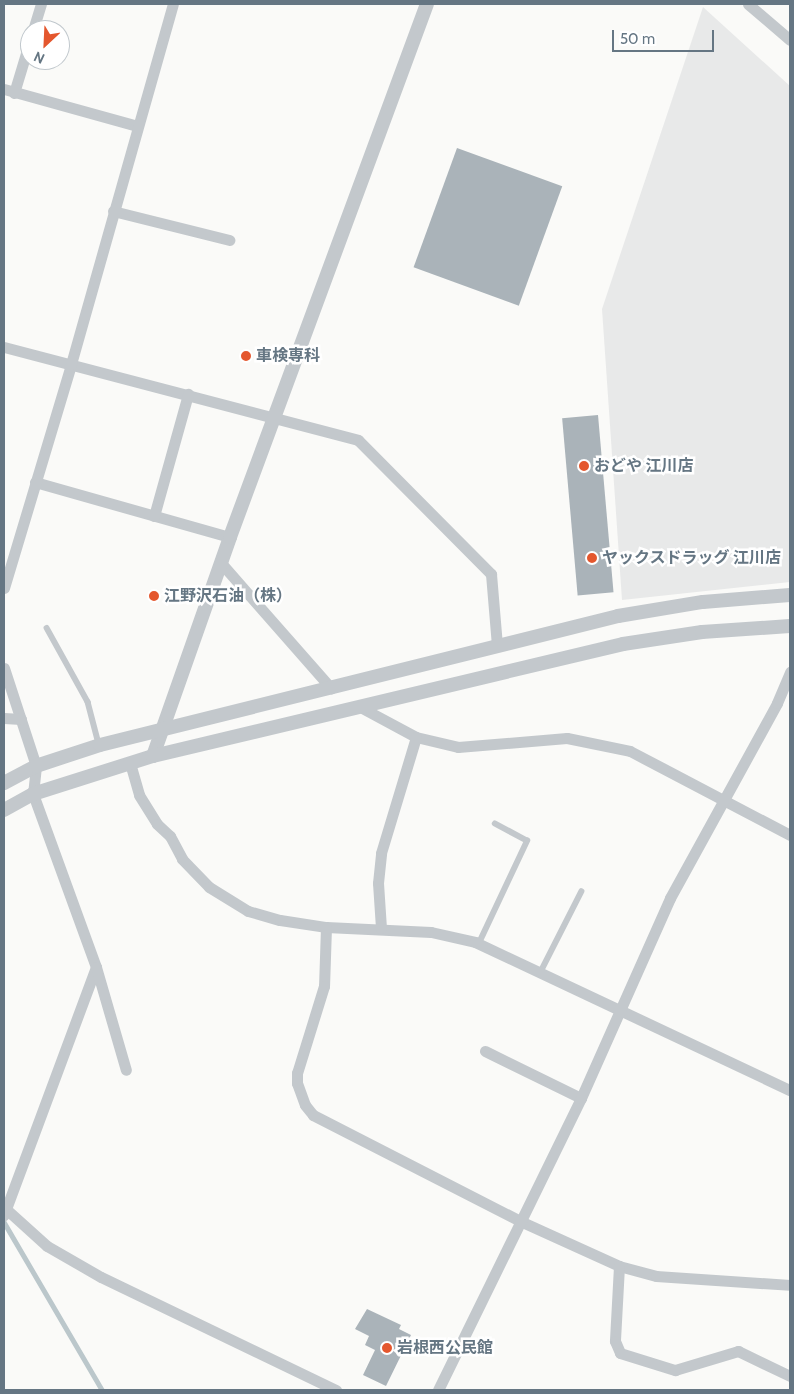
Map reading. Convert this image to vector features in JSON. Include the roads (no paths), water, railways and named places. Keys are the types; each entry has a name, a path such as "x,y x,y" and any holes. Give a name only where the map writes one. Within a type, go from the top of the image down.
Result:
{"street":[{"path":"36,20 41,4"},
{"path":"4,588 71,364 173,4"},
{"path":"153,756 165,728 230,537 427,4"},
{"path":"748,4 790,40"},
{"path":"20,64 9,91 137,126"},
{"path":"114,211 228,240"},
{"path":"4,347 358,440 490,574 498,646"},
{"path":"154,516 188,394"},
{"path":"35,482 230,537"},
{"path":"221,563 331,688"},
{"path":"4,783 36,766 165,728 618,616 703,602 790,595"},
{"path":"4,810 33,794 130,762 623,644 702,632 790,626"},
{"path":"4,668 36,766 33,794 96,968 126,1070"},
{"path":"438,1390 581,1098 670,898 721,800 777,703 790,672"},
{"path":"362,708 416,737 458,747 567,738 586,740 652,760 721,800 790,835"},
{"path":"4,718 21,719"},
{"path":"381,928 378,883 382,853 416,737"},
{"path":"130,762 139,795 157,824 170,836 182,859 209,887 248,911 280,920 326,927 381,928 431,932 479,943 790,1090"},
{"path":"326,927 324,986 297,1073 305,1105 326,1123 520,1221 619,1266 656,1276 790,1285"},
{"path":"96,968 5,1212 47,1246 101,1277 336,1390"},
{"path":"485,1052 581,1098"},
{"path":"619,1266 615,1341 620,1353 675,1370 738,1350 790,1376"}],"lane":[{"path":"47,628 88,702 100,746"},
{"path":"479,943 527,841 495,824"},
{"path":"541,972 580,892"}],"waterway":[{"path":"4,1222 102,1390"}],"place":[{"name":"車検専科","path":"246,356"},
{"name":"おどや 江川店","path":"584,466"},
{"name":"ヤックスドラッグ 江川店","path":"592,558"},
{"name":"江野沢石油（株）","path":"154,596"},
{"name":"岩根西公民館","path":"387,1348"}]}
